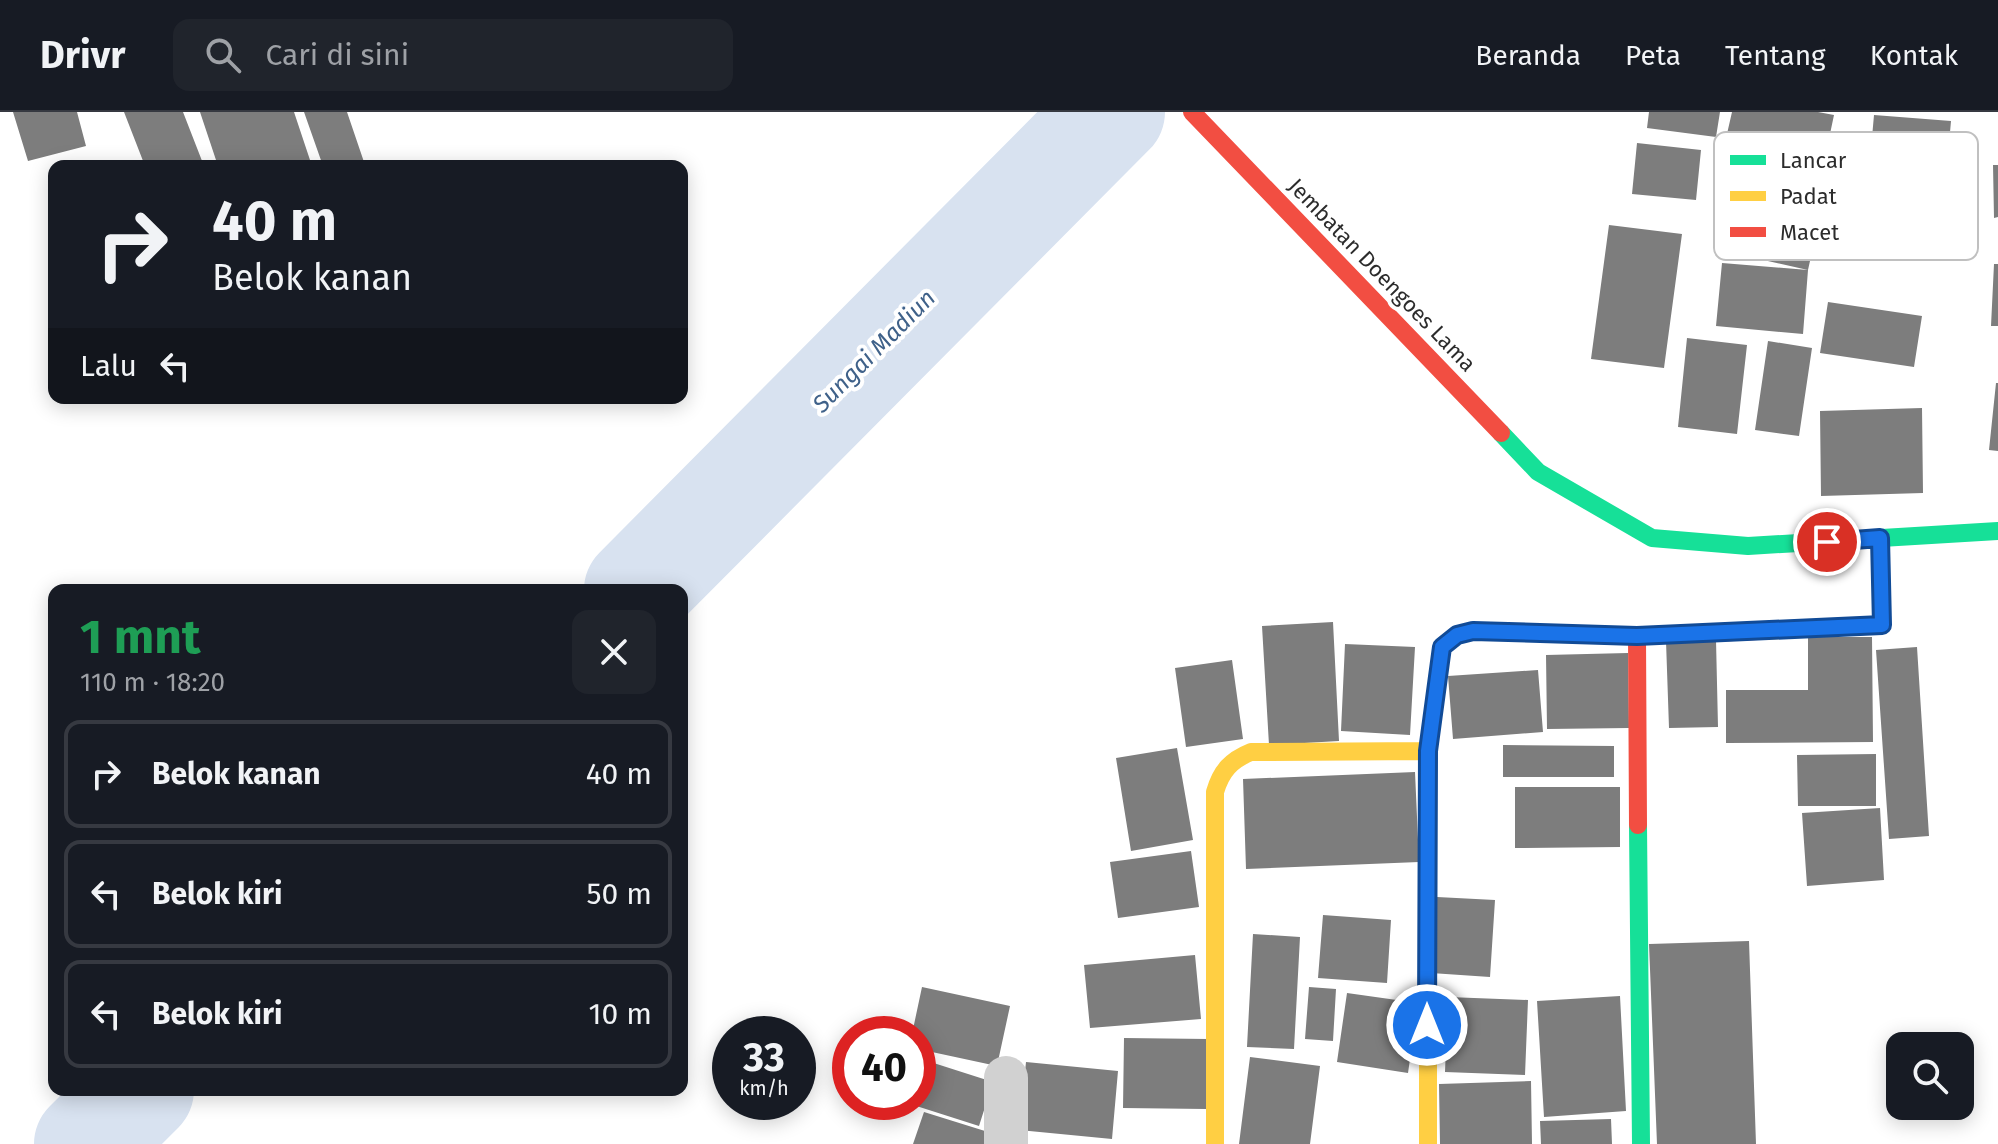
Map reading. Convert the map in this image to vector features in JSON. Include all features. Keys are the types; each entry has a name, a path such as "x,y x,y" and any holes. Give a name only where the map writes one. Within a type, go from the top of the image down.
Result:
{"street":[{"name":"Jembatan Doengoes Lama","path":"1192,112 1538,472 1652,538 1748,546 1998,531"},
{"path":"1428,1144 1428,751 1442,647 1457,635 1473,631 1637,636 1882,625 1880,538"},
{"path":"1637,636 1641,1144"},
{"path":"1215,1144 1215,792 1218,775 1232,760 1251,752 1428,751"},
{"path":"1006,1078 1006,1144"}],"building":[{"path":"13,112 77,112 86,146 28,161"},
{"path":"124,112 183,112 202,160 143,160"},
{"path":"200,112 294,112 310,160 216,160"},
{"path":"304,112 347,112 363,160 321,160"},
{"path":"1649,112 1720,112 1714,137 1647,128"},
{"path":"1732,112 1818,112 1834,115 1830,132 1727,132"},
{"path":"1874,115 1951,121 1950,132 1872,132"},
{"path":"1637,143 1701,150 1696,200 1632,194"},
{"path":"1993,165 1998,165 1998,217 1994,218"},
{"path":"1609,225 1682,234 1664,368 1591,359"},
{"path":"1764,260 1810,260 1808,270"},
{"path":"1722,263 1808,270 1803,334 1716,326"},
{"path":"1994,264 1998,264 1998,326 1991,326"},
{"path":"1828,302 1922,316 1914,367 1820,353"},
{"path":"1687,338 1747,345 1737,434 1678,427"},
{"path":"1768,341 1812,348 1799,436 1755,430"},
{"path":"1998,383 1998,451 1989,450"},
{"path":"1922,408 1923,493 1821,496 1820,411"},
{"path":"1333,622 1339,741 1269,745 1262,626"},
{"path":"1808,637 1872,637 1873,742 1726,743 1726,690 1808,690"},
{"path":"1716,640 1718,727 1669,728 1666,641"},
{"path":"1345,644 1415,647 1410,735 1341,731"},
{"path":"1917,647 1929,836 1889,839 1876,650"},
{"path":"1628,653 1629,728 1547,729 1546,655"},
{"path":"1232,660 1243,739 1186,747 1175,668"},
{"path":"1538,670 1543,732 1453,739 1448,676"},
{"path":"1503,745 1614,746 1614,777 1503,777"},
{"path":"1177,748 1193,840 1131,851 1116,758"},
{"path":"1876,754 1876,806 1798,806 1797,755"},
{"path":"1415,772 1419,862 1246,869 1243,779"},
{"path":"1515,787 1620,787 1620,847 1515,848"},
{"path":"1880,808 1884,880 1807,886 1802,813"},
{"path":"1191,851 1199,907 1118,918 1110,862"},
{"path":"1437,897 1495,900 1490,977 1431,973"},
{"path":"1323,915 1391,920 1387,983 1318,978"},
{"path":"1253,934 1300,937 1294,1049 1247,1047"},
{"path":"1749,941 1756,1144 1657,1144 1649,944"},
{"path":"1195,955 1201,1019 1090,1028 1084,965"},
{"path":"922,987 1010,1006 997,1066 936,1053 936,1016 916,1016"},
{"path":"1309,987 1336,989 1333,1041 1305,1039"},
{"path":"1347,993 1418,1003 1408,1073 1337,1062"},
{"path":"1620,996 1626,1111 1544,1117 1537,1001"},
{"path":"1448,997 1528,1000 1525,1075 1445,1072"},
{"path":"1124,1038 1208,1039 1206,1109 1123,1108"},
{"path":"1250,1057 1320,1066 1310,1144 1239,1144"},
{"path":"1026,1062 1118,1071 1112,1139 1019,1130"},
{"path":"936,1064 993,1082 979,1126 936,1112"},
{"path":"1531,1081 1532,1144 1440,1144 1439,1084"},
{"path":"936,1116 1001,1136 998,1144 913,1144 921,1120 936,1120"},
{"path":"1611,1119 1612,1144 1541,1144 1540,1121"}],"waterway":[{"name":"Sungai Madiun","path":"643,584 1112,112"},
{"name":"Sungai Madiun","path":"87,1144 135,1096"}],"traffic: fast":[{"path":"1501,433 1538,472 1652,538 1748,546 1998,531"},
{"path":"1638,825 1641,1144"}],"traffic: slow":[{"path":"1757,631 1882,625 1880,538"},
{"path":"1428,1144 1428,751 1442,647 1457,635 1473,631 1637,636"},
{"path":"1215,1144 1215,792 1220,778 1232,763 1251,752 1428,751"}],"traffic: jam":[{"path":"1192,112 1501,433"},
{"path":"1638,825 1637,636 1757,631"}],"route":[{"path":"1427,1025 1428,751 1442,647 1457,635 1473,631 1637,636 1882,625 1880,538 1827,542"}]}
